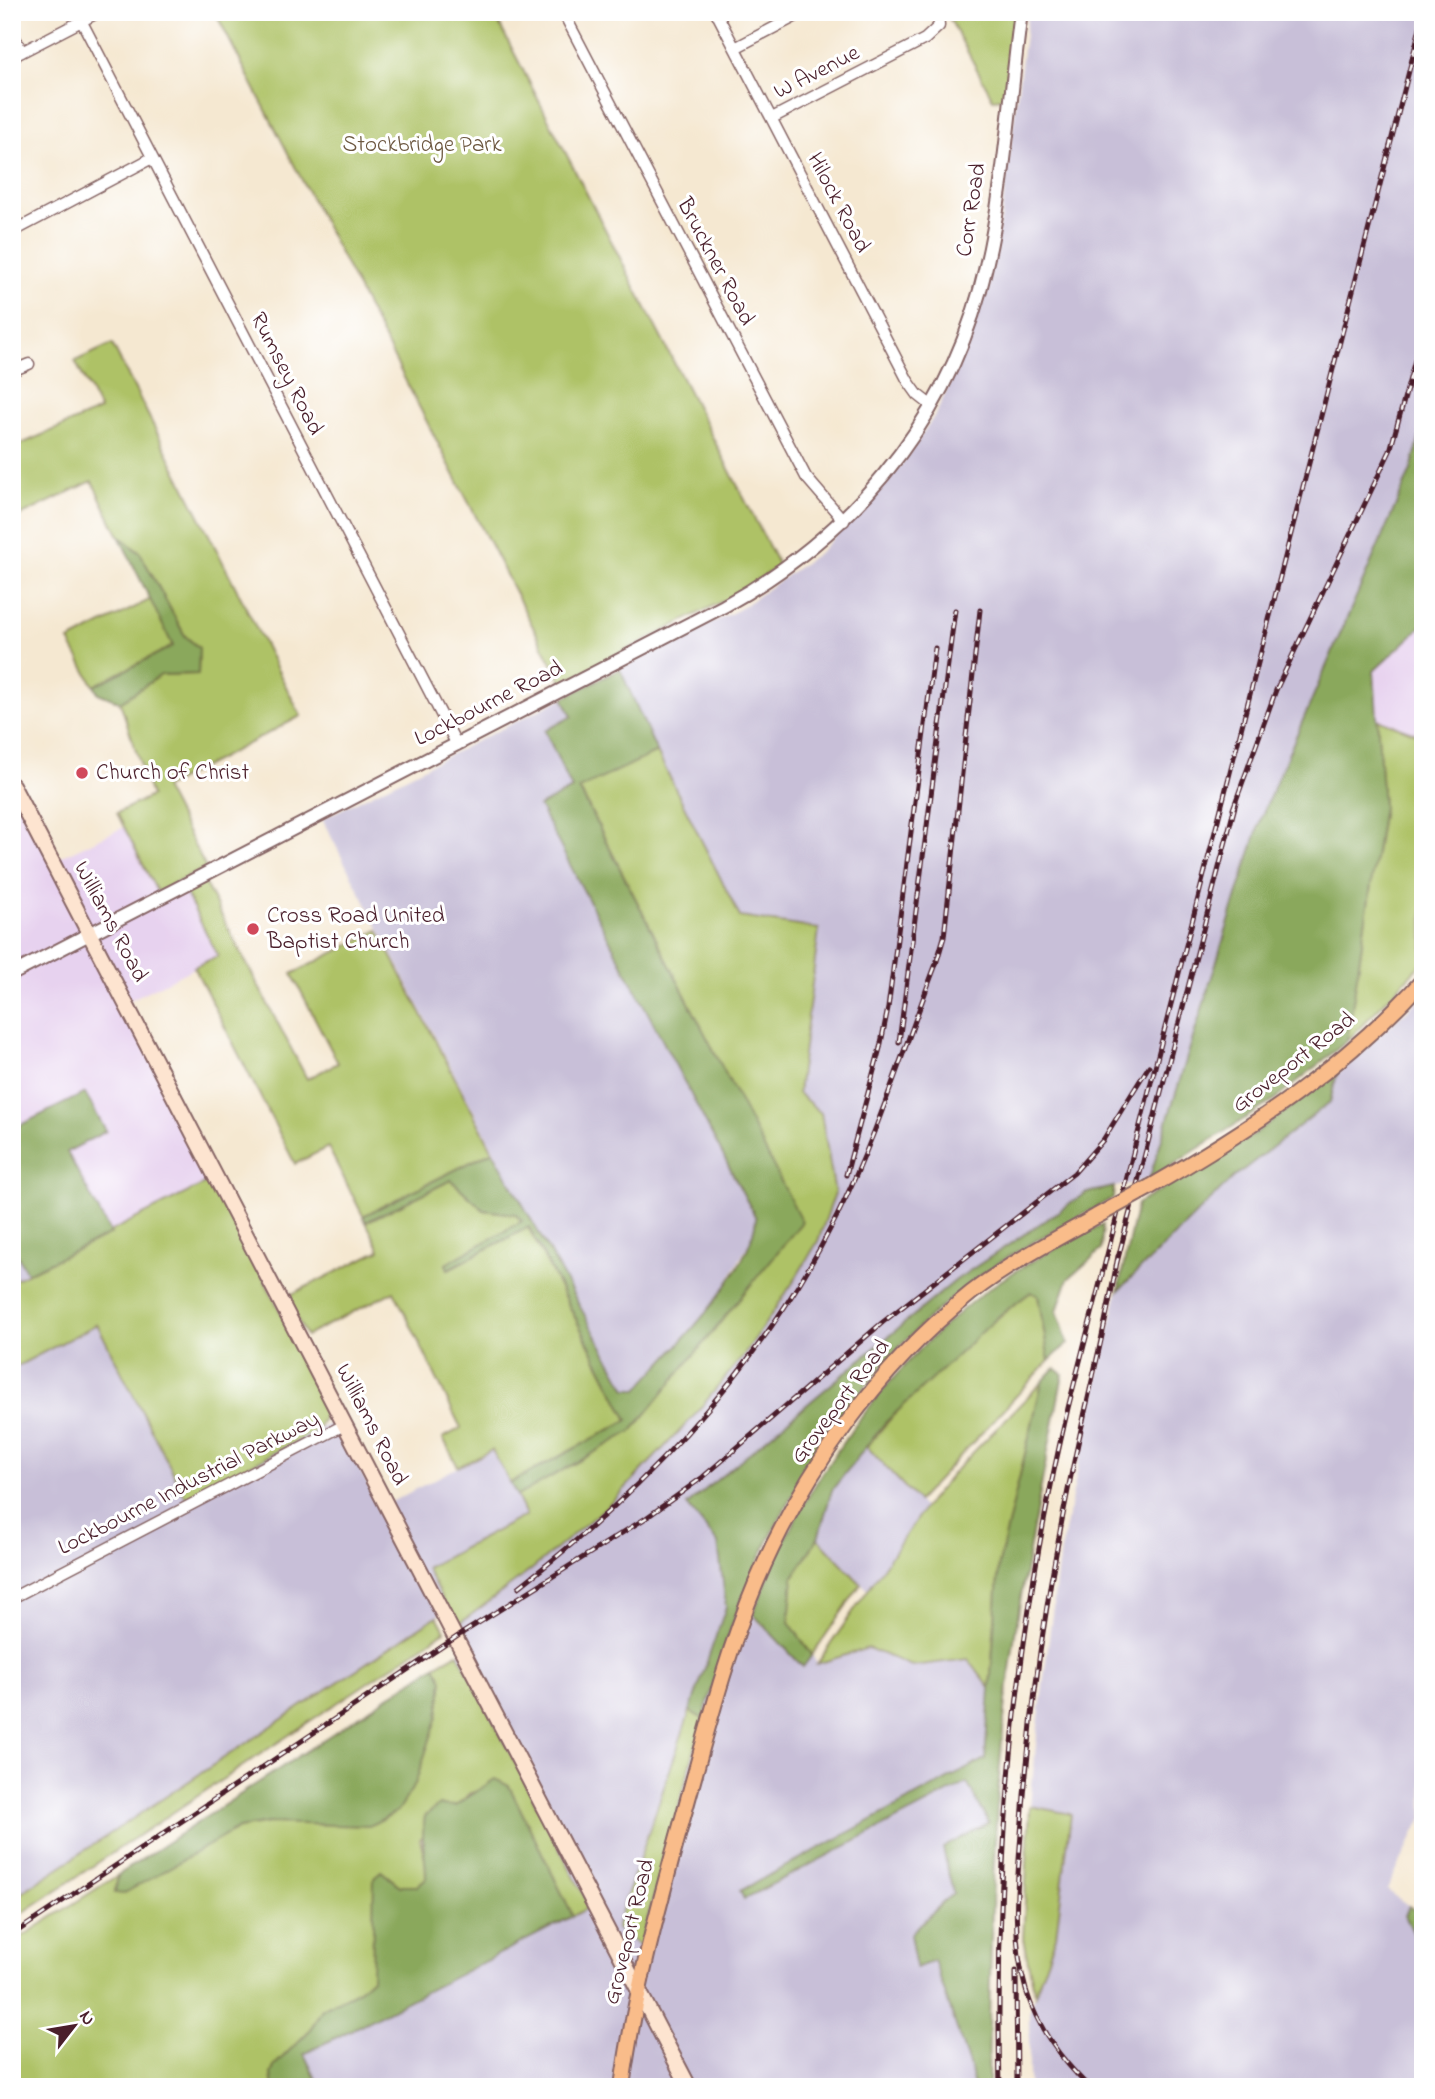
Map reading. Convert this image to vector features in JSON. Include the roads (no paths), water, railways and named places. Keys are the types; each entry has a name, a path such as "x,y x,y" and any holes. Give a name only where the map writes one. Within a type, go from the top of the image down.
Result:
{"main road":[{"name":"Williams Road","path":"12,785 689,2087"},
{"name":"Groveport Road","path":"622,2087 637,1991 731,1651 764,1565 814,1474 867,1398 937,1322 1000,1272 1150,1187 1272,1113 1343,1058 1423,980"}],"street":[{"path":"12,57 99,12"},
{"name":"Bruckner Road","path":"563,12 806,477 844,521"},
{"name":"Hilock Road","path":"716,12 912,389 932,406"},
{"path":"735,48 804,12"},
{"name":"W Avenue","path":"772,118 925,39 939,26 937,12"},
{"name":"Corr Road","path":"932,406 963,340 985,269 1021,12"},
{"name":"Rumsey Road","path":"82,22 457,745"},
{"path":"12,32 22,52"},
{"path":"12,232 152,158"},
{"path":"12,372 29,364"},
{"name":"Lockbourne Road","path":"12,974 747,593 802,557 844,521 896,461 932,406"},
{"name":"Lockbourne Industrial Parkway","path":"12,1598 345,1424"}],"railway":[{"path":"1000,2087 1001,1916 1012,1745 1034,1576 1050,1492 1068,1408 1423,16"},
{"path":"1233,809 1276,690 1390,451 1423,331"},
{"path":"899,1042 955,610"},
{"path":"519,1587 613,1507 699,1419 738,1372 774,1322 837,1216 890,1091 944,937 980,610"},
{"path":"846,1175 888,1008 935,648"},
{"path":"1116,1266 1236,802"},
{"path":"12,1935 464,1632 646,1518 703,1477 883,1322 1074,1173 1103,1140 1149,1066"},
{"path":"1089,2087 1052,2043 1031,2004 1021,1970 1016,1906 1029,1739 1045,1617 1067,1495 1118,1256"},
{"path":"1016,1971 1017,2087"}],"place":[{"name":"Church of Christ","path":"82,773"},
{"name":"Cross Road United Baptist Church","path":"253,929"}],"park label":[{"name":"Stockbridge Park","path":"422,145"}]}
